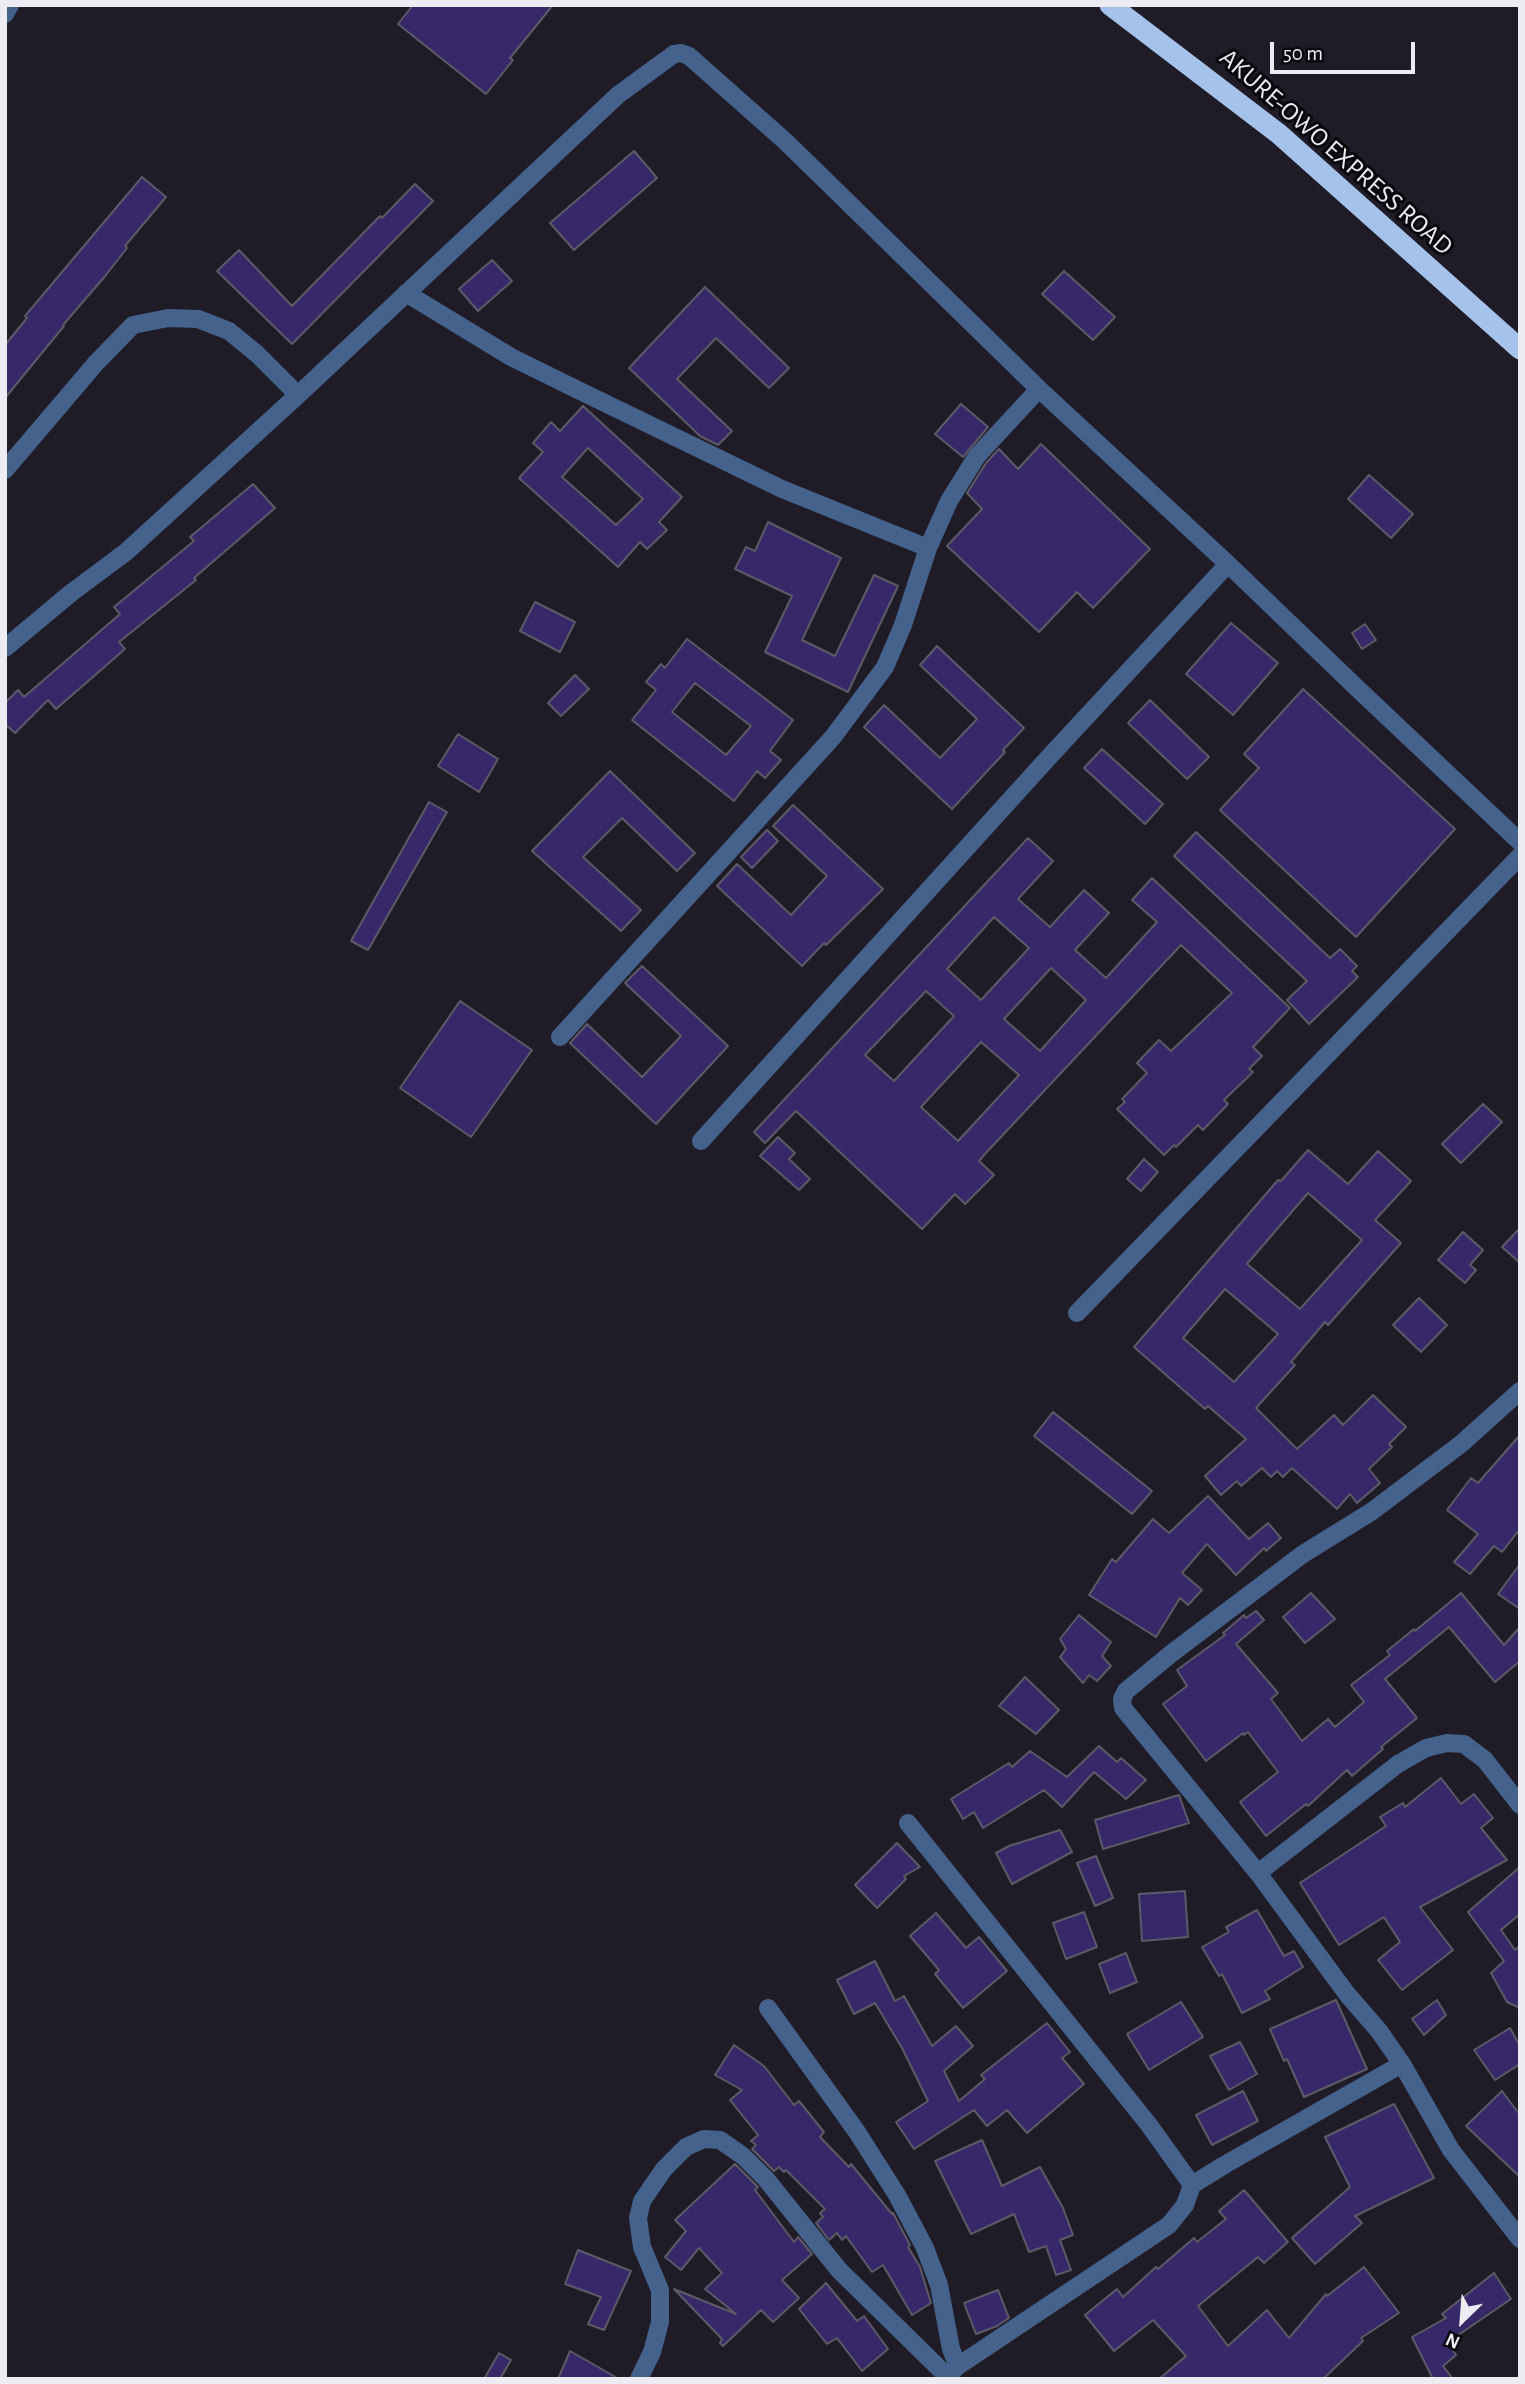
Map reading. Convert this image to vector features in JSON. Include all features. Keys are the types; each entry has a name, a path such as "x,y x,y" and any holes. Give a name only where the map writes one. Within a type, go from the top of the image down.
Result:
{"highway":[{"name":"AKURE-OWO EXPRESS ROAD","path":"1110,5 1279,134 1520,349"}],"street":[{"path":"5,14 10,5"},
{"path":"5,648 126,552 618,96 674,54 681,53 689,56 786,141 1039,389 1228,564 1520,842"},
{"path":"406,293 511,358 782,489 928,548"},
{"path":"5,470 96,363 133,326 168,318 198,319 229,331 257,354 298,395"},
{"path":"560,1037 833,737 885,667 903,625 928,548 949,501 977,456 1039,389"},
{"path":"701,1141 1228,564"},
{"path":"1077,1313 1520,856"},
{"path":"1520,1391 1461,1444 1381,1505 1303,1554 1126,1691 1122,1699 1123,1708 1258,1873 1347,1994 1379,2031 1402,2064 1451,2150 1520,2239"},
{"path":"1258,1873 1398,1764 1426,1748 1447,1743 1464,1744 1486,1760 1520,1805"},
{"path":"908,1823 1149,2125 1192,2186"},
{"path":"768,2008 857,2132 897,2195 925,2248 939,2285 951,2349 952,2374"},
{"path":"952,2374 1169,2225 1185,2205 1192,2186 1402,2064"},
{"path":"639,2379 652,2352 660,2322 660,2290 642,2247 638,2218 642,2201 671,2162 686,2147 704,2139 720,2140 743,2156 766,2179 839,2270 952,2374"}],"building":[{"path":"413,5 553,5 510,58 513,60 486,94 398,24"},
{"path":"634,151 657,178 574,250 550,223"},
{"path":"142,177 166,197 5,398 5,345 27,318 25,316"},
{"path":"415,184 433,201 292,344 217,271 239,250 292,306"},
{"path":"492,260 512,281 478,311 459,289"},
{"path":"1064,271 1115,317 1093,340 1042,294"},
{"path":"705,287 789,368 769,388 716,338 677,379 732,431 718,445 700,436 629,368"},
{"path":"961,404 988,427 963,457 935,434"},
{"path":"583,406 682,497 659,522 667,530 647,549 640,542 618,567 519,478 543,452 533,443 551,422 560,431","holes":["588,448 643,499 616,525 562,477"]},
{"path":"1041,444 1150,549 1093,608 1077,592 1039,632 947,546 982,509 967,493 986,463 999,449 1018,469"},
{"path":"1369,475 1413,514 1391,538 1348,499"},
{"path":"253,484 275,508 194,578 196,580 119,642 125,649 56,709 48,700 15,733 5,724 5,703 18,690 24,697 120,614 114,607 194,541 190,537"},
{"path":"768,522 841,558 802,640 835,656 874,575 898,586 848,692 765,652 792,596 735,569 746,547 755,551"},
{"path":"535,602 575,622 560,652 520,631"},
{"path":"1231,623 1278,663 1233,715 1186,674"},
{"path":"1365,624 1376,640 1362,649 1352,633"},
{"path":"687,639 793,720 770,751 781,760 765,778 757,771 734,801 632,720 656,690 646,682 661,664 665,668","holes":["695,683 751,726 726,755 672,712"]},
{"path":"937,646 1024,728 952,809 864,727 884,705 940,758 977,719 920,665"},
{"path":"575,675 589,689 561,716 548,703"},
{"path":"1303,689 1455,829 1356,937 1220,810 1259,768 1244,754"},
{"path":"1150,700 1209,757 1187,779 1128,723"},
{"path":"458,734 498,759 479,792 438,766"},
{"path":"1102,749 1163,804 1145,824 1084,768"},
{"path":"610,771 695,853 677,871 622,818 583,857 641,910 621,931 532,851"},
{"path":"429,802 447,812 368,950 351,941"},
{"path":"793,805 883,889 802,966 717,886 737,864 791,915 827,876 773,826"},
{"path":"767,830 778,841 752,868 741,857"},
{"path":"1196,832 1330,958 1340,949 1357,966 1352,971 1358,977 1309,1024 1287,1000 1307,981 1174,856"},
{"path":"1028,838 1053,861 1018,899 1050,927 1084,890 1109,913 1075,950 1106,978 1157,922 1132,900 1152,878 1290,1008 1253,1047 1262,1056 1249,1069 1253,1072 1224,1100 1228,1104 1203,1130 1198,1125 1164,1155 1117,1109 1125,1102 1122,1099 1147,1073 1137,1063 1159,1040 1171,1051 1232,993 1181,945 979,1161 994,1175 965,1204 955,1194 922,1229 796,1111 765,1143 754,1132","holes":["994,917 1029,948 981,1000 947,969","1051,968 1086,1000 1040,1051 1004,1019","926,991 954,1016 894,1081 865,1055","981,1042 1019,1075 958,1141 921,1107"]},
{"path":"642,966 728,1046 656,1124 570,1043 587,1024 642,1077 681,1036 625,983"},
{"path":"460,1001 532,1050 471,1137 400,1088"},
{"path":"1483,1104 1502,1122 1461,1163 1442,1144"},
{"path":"778,1137 795,1153 789,1159 810,1179 799,1190 760,1156"},
{"path":"1308,1150 1348,1184 1378,1151 1411,1181 1375,1220 1401,1243 1328,1325 1325,1322 1291,1362 1295,1365 1256,1408 1297,1449 1334,1415 1343,1425 1373,1395 1406,1427 1389,1444 1392,1447 1369,1469 1380,1483 1357,1503 1350,1494 1337,1509 1292,1468 1283,1477 1277,1471 1271,1477 1262,1468 1241,1486 1237,1481 1221,1495 1205,1476 1246,1439 1208,1406 1205,1409 1134,1347 1278,1180 1281,1181","holes":["1308,1193 1362,1240 1300,1309 1247,1264","1225,1289 1278,1334 1234,1382 1183,1338"]},
{"path":"1144,1159 1158,1172 1141,1191 1127,1179"},
{"path":"1520,1228 1520,1263 1502,1247"},
{"path":"1463,1232 1483,1250 1470,1265 1476,1270 1465,1283 1438,1260"},
{"path":"1419,1298 1447,1325 1421,1352 1393,1325"},
{"path":"1053,1412 1152,1491 1132,1514 1034,1436"},
{"path":"1520,1435 1520,1529 1502,1552 1494,1546 1470,1574 1454,1562 1478,1534 1447,1510 1471,1478 1478,1483"},
{"path":"1208,1496 1249,1539 1268,1523 1281,1538 1266,1551 1264,1548 1236,1575 1207,1544 1182,1573 1202,1590 1188,1605 1180,1598 1156,1637 1089,1595 1112,1559 1116,1562 1153,1519 1169,1533"},
{"path":"1520,1564 1520,1609 1498,1594"},
{"path":"1311,1593 1335,1619 1305,1643 1283,1617"},
{"path":"1461,1593 1504,1645 1520,1627 1520,1661 1495,1682 1449,1627 1385,1679 1417,1718 1381,1747 1383,1749 1352,1776 1347,1770 1308,1806 1306,1804 1266,1836 1240,1802 1278,1772 1248,1732 1206,1761 1163,1704 1187,1686 1177,1670 1225,1635 1223,1633 1244,1615 1246,1618 1256,1611 1264,1620 1236,1644 1278,1693 1271,1699 1302,1741 1328,1719 1335,1727 1364,1702 1351,1685 1390,1655 1387,1651"},
{"path":"1079,1615 1111,1642 1102,1656 1111,1666 1097,1681 1089,1675 1083,1683 1060,1657 1066,1649 1060,1639"},
{"path":"1025,1677 1059,1710 1036,1734 999,1706"},
{"path":"1099,1746 1117,1762 1121,1758 1146,1780 1126,1799 1094,1772 1062,1807 1044,1790 983,1828 974,1812 963,1819 951,1799 1009,1763 1012,1767 1030,1751 1067,1777"},
{"path":"1441,1778 1461,1804 1474,1794 1493,1818 1481,1828 1507,1860 1420,1907 1453,1950 1402,1990 1378,1960 1400,1942 1384,1917 1339,1945 1300,1883 1386,1826 1380,1817 1403,1803 1405,1807"},
{"path":"1179,1795 1189,1823 1103,1849 1095,1820"},
{"path":"1060,1830 1072,1852 1012,1884 996,1853 1009,1846"},
{"path":"897,1843 920,1867 904,1876 906,1879 877,1908 855,1885"},
{"path":"1096,1856 1113,1898 1095,1906 1077,1863"},
{"path":"1520,1867 1520,1914 1501,1930 1515,1950 1520,1946 1520,2008 1507,2002 1491,1973 1504,1961 1468,1912"},
{"path":"1185,1891 1188,1937 1142,1941 1139,1894"},
{"path":"1257,1910 1284,1956 1294,1951 1303,1967 1265,1991 1270,1999 1242,2013 1222,1974 1219,1976 1202,1947 1229,1932 1226,1927"},
{"path":"1084,1912 1097,1947 1066,1959 1053,1923"},
{"path":"936,1913 966,1948 979,1937 1007,1971 963,2008 935,1974 939,1970 910,1936"},
{"path":"1126,1953 1137,1982 1110,1993 1099,1964"},
{"path":"875,1961 895,2001 904,1996 932,2046 956,2026 973,2046 944,2071 959,2101 985,2079 981,2075 1047,2023 1070,2052 1062,2058 1084,2084 1027,2133 1007,2110 987,2126 974,2110 914,2149 896,2122 928,2101 902,2048 875,2003 854,2014 837,1980"},
{"path":"1336,2000 1367,2069 1304,2097 1270,2029"},
{"path":"1437,2000 1446,2015 1424,2035 1412,2019"},
{"path":"1181,2002 1203,2037 1149,2070 1127,2034"},
{"path":"1510,2028 1520,2046 1520,2064 1495,2080 1474,2050"},
{"path":"1240,2042 1257,2074 1229,2090 1210,2056"},
{"path":"734,2045 764,2066 794,2105 799,2101 824,2132 820,2137 849,2167 851,2164 893,2213 920,2267 931,2303 912,2315 883,2265 872,2272 846,2236 842,2240 837,2233 829,2240 816,2223 823,2217 820,2213 825,2209 786,2170 784,2172 779,2167 774,2171 752,2149 756,2145 751,2141 758,2135 730,2100 742,2090 715,2075"},
{"path":"1243,2091 1258,2121 1212,2145 1196,2115"},
{"path":"1502,2091 1520,2115 1520,2177 1466,2126"},
{"path":"1394,2104 1434,2178 1355,2216 1362,2223 1315,2264 1292,2238 1350,2187 1325,2137"},
{"path":"982,2140 1002,2186 1040,2167 1063,2208 1073,2235 1060,2240 1071,2270 1056,2275 1046,2246 1029,2252 1014,2214 971,2234 935,2161"},
{"path":"735,2164 758,2187 755,2190 794,2242 798,2237 812,2254 782,2280 799,2298 773,2322 761,2310 723,2346 720,2343 722,2339 674,2289 736,2314 705,2289 722,2273 699,2248 681,2270 665,2257 686,2231 675,2220"},
{"path":"1244,2190 1288,2242 1264,2263 1258,2257 1198,2306 1228,2346 1267,2310 1289,2338 1326,2294 1327,2296 1364,2267 1399,2313 1361,2338 1363,2341 1323,2379 1159,2379 1186,2356 1153,2320 1114,2351 1085,2315 1117,2289 1123,2297 1194,2238 1197,2242 1226,2219 1219,2211"},
{"path":"578,2250 631,2271 604,2330 588,2324 601,2297 565,2284"},
{"path":"1494,2273 1511,2299 1448,2342 1456,2355 1443,2366 1453,2379 1433,2379 1412,2337 1446,2318 1442,2314"},
{"path":"826,2283 857,2321 864,2316 888,2349 862,2371 837,2338 827,2344 799,2309"},
{"path":"998,2290 1009,2318 976,2334 964,2303"},
{"path":"570,2351 619,2379 558,2379"},
{"path":"499,2353 511,2360 500,2379 484,2379"}]}
